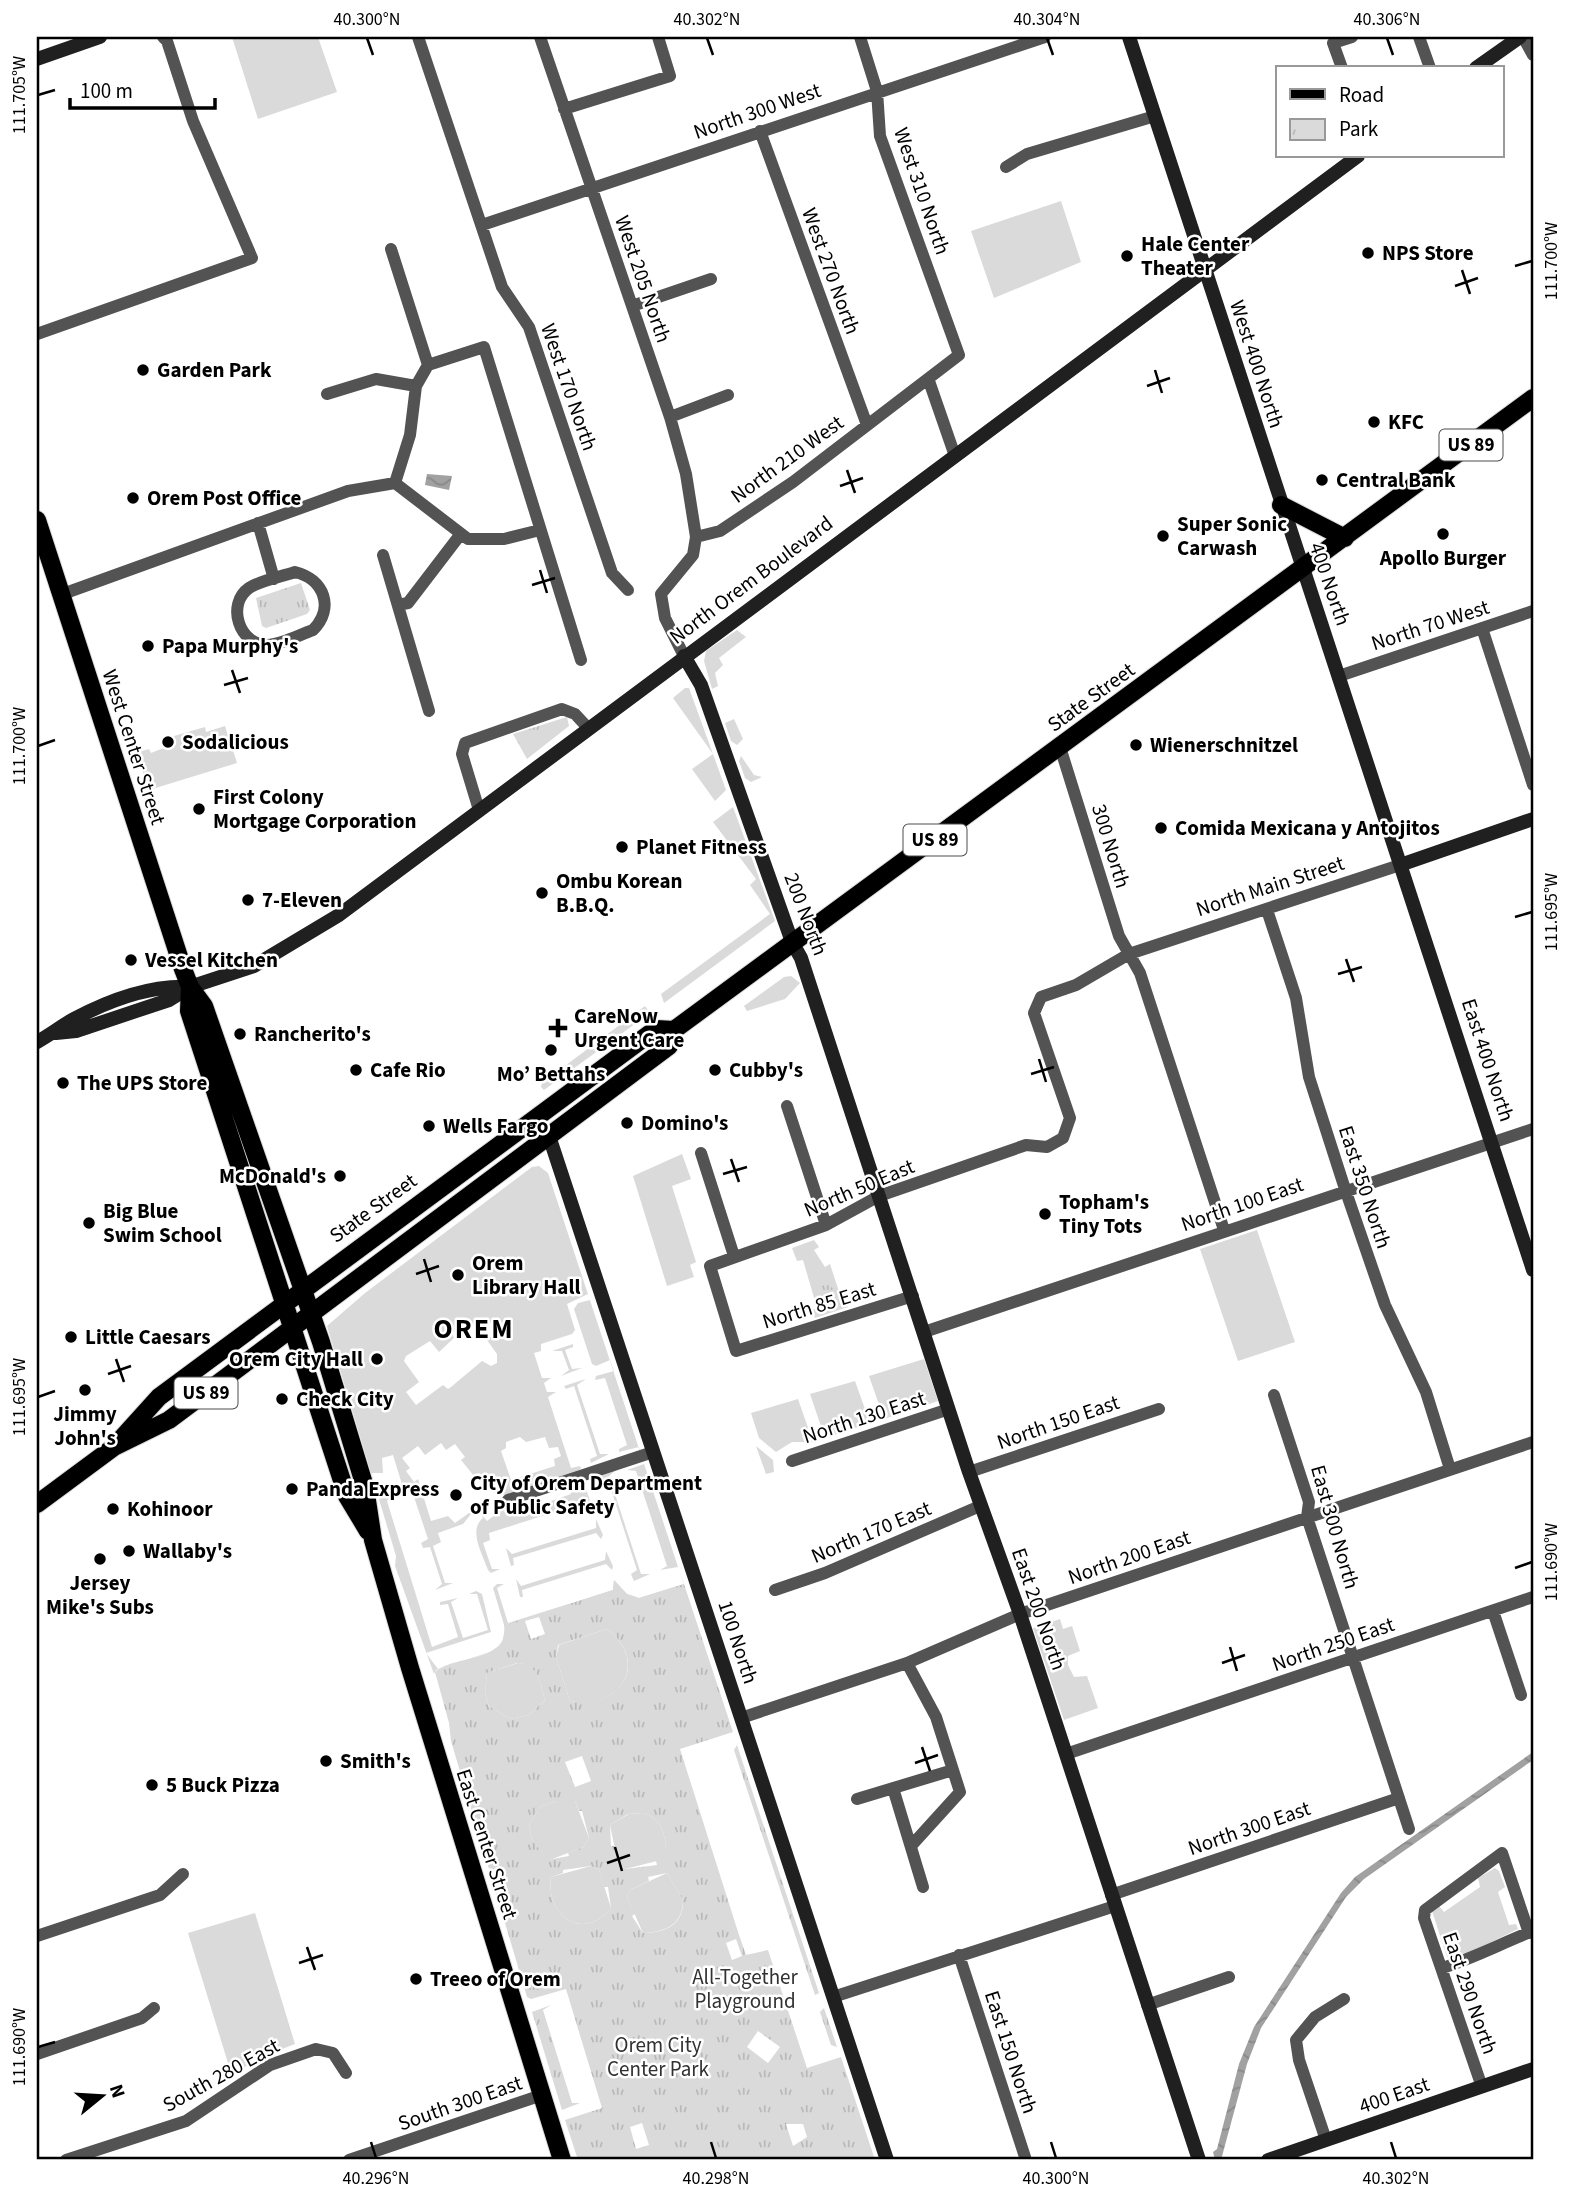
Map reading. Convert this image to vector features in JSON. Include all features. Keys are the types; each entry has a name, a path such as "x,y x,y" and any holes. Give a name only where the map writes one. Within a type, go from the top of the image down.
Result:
{"main road":[{"name":"State Street","path":"37,1504 114,1447 169,1420 669,1046 674,1030 1533,398"},
{"path":"1282,505 1345,538"},
{"name":"West Center Street","path":"37,520 190,987 204,1006 311,1315"},
{"name":"West Center Street","path":"190,987 189,1011 292,1329"},
{"name":"State Street","path":"114,1447 159,1397 284,1301 656,1029 674,1030"},
{"path":"549,1136 556,1115 563,1110 568,1094"},
{"name":"East Center Street","path":"311,1315 365,1487 373,1540 448,1798 562,2160"},
{"name":"East Center Street","path":"292,1329 347,1496 373,1540"}],"street":[{"path":"37,59 100,37"},
{"path":"37,334 252,258 193,121 167,41 163,37"},
{"name":"West 170 North","path":"418,37 502,287 529,327 612,573 628,590"},
{"name":"West 205 North","path":"540,37 670,417 686,474 696,537"},
{"path":"564,109 670,76 658,37"},
{"name":"West 310 North","path":"860,37 877,91 880,136 959,355"},
{"name":"North 300 West","path":"482,225 1045,37"},
{"name":"West 400 North","path":"1129,37 1282,505"},
{"path":"1341,66 1333,43 1352,37"},
{"path":"1419,37 1429,66"},
{"path":"1479,66 1521,37 1533,55"},
{"path":"1006,167 1027,154 1155,116"},
{"name":"West 270 North","path":"760,131 867,425"},
{"name":"North Orem Boulevard","path":"37,1042 56,1033 71,1020 109,1004 164,986 190,987 254,967 339,915 1355,158"},
{"path":"391,249 428,365"},
{"path":"632,306 711,279"},
{"path":"395,483 410,435 416,386 428,365 484,347 582,660"},
{"name":"North 210 West","path":"696,537 720,531 793,482 929,381 959,355"},
{"path":"327,394 376,379 416,386"},
{"path":"929,381 955,456"},
{"path":"670,417 728,395"},
{"path":"60,595 348,491 395,483 468,539 504,540 540,530"},
{"name":"400 North","path":"1282,505 1339,676"},
{"path":"258,523 274,579"},
{"path":"398,605 408,603 460,535"},
{"path":"684,656 661,604 661,594 669,580 693,555 696,537"},
{"path":"383,555 429,711"},
{"path":"295,572 310,577 321,589 325,610 313,631 268,645 246,635 240,628 237,609 248,589 274,579 295,572"},
{"name":"North 70 West","path":"1339,676 1533,611"},
{"path":"1482,628 1533,785"},
{"name":"200 North","path":"684,656 701,685 792,942 801,958 838,1072"},
{"path":"1339,676 1403,864"},
{"path":"479,810 462,754 465,743 471,738 562,709 575,713 589,729"},
{"name":"300 North","path":"1060,747 1119,936 1129,954"},
{"name":"North Main Street","path":"1063,1138 1070,1118 1034,1013 1041,997 1076,985 1129,954 1533,819"},
{"name":"East 400 North","path":"1403,864 1533,1269"},
{"name":"East 350 North","path":"1267,910 1296,998 1309,1077 1345,1189 1385,1305 1426,1392 1450,1469"},
{"path":"1129,954 1140,973 1224,1230"},
{"name":"East 200 North","path":"838,1072 1199,2160"},
{"path":"787,1106 826,1226"},
{"name":"North 100 East","path":"924,1332 1345,1189 1533,1129"},
{"name":"100 North","path":"549,1136 887,2160"},
{"name":"North 50 East","path":"736,1351 710,1266 826,1226 880,1196 1026,1145 1047,1147 1063,1138"},
{"path":"701,1153 734,1256"},
{"name":"North 85 East","path":"736,1351 913,1296"},
{"name":"East 300 North","path":"1274,1395 1310,1502 1307,1517 1409,1829"},
{"name":"North 130 East","path":"792,1461 949,1409"},
{"name":"North 150 East","path":"969,1472 1159,1409"},
{"name":"North 200 East","path":"741,1718 907,1664 1020,1614 1533,1442"},
{"path":"508,1500 653,1452"},
{"name":"North 170 East","path":"775,1591 825,1573 980,1506"},
{"name":"North 250 East","path":"1066,1754 1533,1597"},
{"path":"1493,1611 1521,1695"},
{"path":"907,1664 936,1717 960,1792 911,1846"},
{"path":"857,1799 953,1770"},
{"path":"893,1788 923,1887"},
{"name":"North 300 East","path":"833,1997 959,1955 1399,1798"},
{"name":"East 290 North","path":"1482,2087 1425,1910 1502,1853 1531,1932"},
{"path":"37,1936 160,1895 183,1874"},
{"path":"1442,1968 1483,1955 1494,1947 1531,1932"},
{"name":"East 150 North","path":"959,1955 1026,2160"},
{"path":"1147,2005 1228,1977"},
{"path":"1326,2140 1298,2060 1296,2040 1315,2017 1344,1998"},
{"path":"37,2054 142,2018 154,2008"},
{"name":"South 280 East","path":"66,2160 186,2121 270,2065 316,2049 333,2053 346,2073"},
{"name":"400 East","path":"1268,2160 1533,2069"},
{"name":"South 300 East","path":"349,2160 542,2095"}],"green space":[{"path":"232,37 318,37 337,92 258,119"},
{"path":"1061,201 1081,262 994,298 971,231"},
{"path":"301,583 310,610 307,614 266,628 262,626 256,598"},
{"path":"737,630 746,637 719,658 723,665 715,673 718,686 712,689 704,661 706,651"},
{"path":"685,688 689,688 713,754 673,698"},
{"path":"567,717 569,726 527,759 513,734"},
{"path":"734,719 743,739 737,745 731,741 725,723"},
{"path":"225,726 237,763 149,790 135,749 140,745 142,751 149,749 151,753 176,743 174,736 205,727 206,732"},
{"path":"713,754 726,790 715,801 692,769"},
{"path":"741,756 754,775 762,777 751,782 745,778 739,761"},
{"path":"733,807 775,921 664,1003 661,994 770,914 750,885 756,879 713,822"},
{"path":"791,976 800,983 785,999 747,1011 744,1006 784,977"},
{"path":"645,1006 650,1013 544,1090 541,1087 542,1083"},
{"path":"682,1154 691,1179 672,1186 696,1262 690,1265 694,1277 667,1286 633,1176"},
{"path":"539,1166 548,1173 588,1294 567,1304 575,1330 572,1334 541,1344 541,1351 534,1353 542,1378 551,1378 544,1383 547,1392 556,1392 548,1397 571,1468 580,1466 581,1469 553,1482 512,1495 496,1495 479,1473 474,1476 461,1460 465,1457 455,1444 446,1450 441,1443 425,1455 418,1446 402,1458 410,1468 406,1471 414,1482 418,1479 431,1521 448,1516 455,1523 476,1508 463,1524 438,1533 441,1542 433,1546 445,1583 453,1583 435,1590 442,1584 430,1547 423,1548 421,1543 428,1539 413,1494 405,1494 393,1455 382,1458 383,1473 371,1473 327,1326 365,1293 532,1167","holes":["488,1319 497,1332 487,1340 497,1354 497,1363 491,1366 482,1361 451,1387 448,1389 443,1385 416,1405 406,1392 419,1382 404,1361 406,1356 430,1341 439,1352 454,1338 451,1331 458,1334 468,1322 478,1326","520,1437 526,1442 545,1437 549,1448 558,1447 561,1456 554,1459 555,1466 511,1480 501,1451 506,1448 506,1442"]},
{"path":"1257,1230 1295,1342 1238,1361 1200,1249"},
{"path":"814,1240 819,1247 814,1250 825,1267 830,1264 842,1301 846,1301 848,1307 815,1318 812,1310 817,1308 803,1260 797,1261 792,1248"},
{"path":"826,1285 832,1288 835,1294 832,1300 826,1303 820,1300 817,1294 820,1288"},
{"path":"590,1300 610,1360 596,1366 592,1364 574,1309 578,1303"},
{"path":"573,1344 573,1347 565,1350 572,1369 582,1368 561,1376 569,1370 562,1351 552,1351"},
{"path":"924,1359 938,1401 884,1419 869,1376"},
{"path":"613,1371 638,1447 619,1452 619,1449 627,1445 605,1378 595,1380 596,1376"},
{"path":"586,1379 577,1385 600,1454 609,1454 591,1463 590,1459 597,1456 574,1386 566,1389 564,1386"},
{"path":"855,1381 870,1423 825,1438 810,1394"},
{"path":"798,1399 813,1442 792,1442 776,1452 759,1438 751,1413"},
{"path":"756,1446 773,1460 774,1472 766,1474"},
{"path":"644,1462 679,1570 678,1567 660,1570 667,1566 636,1471 627,1470"},
{"path":"616,1470 609,1476 641,1574 650,1574 634,1581 631,1574 637,1570 608,1480 602,1482 599,1479 600,1476"},
{"path":"583,1481 593,1509 589,1509 586,1502 489,1533 490,1540 483,1543 492,1569 500,1569 491,1573 476,1535 483,1518 476,1508 487,1521 500,1511 498,1507 524,1500 528,1509 571,1494 569,1486"},
{"path":"386,1489 393,1493 387,1501 432,1647 458,1637 448,1604 440,1605 440,1602 458,1598 451,1602 463,1638 488,1630 477,1594 469,1594 476,1591 482,1594 491,1632 426,1653 395,1566 396,1556 378,1496"},
{"path":"596,1519 603,1535 601,1539 596,1533 513,1558 514,1565 511,1566 506,1548 512,1554 596,1528"},
{"path":"606,1551 613,1566 612,1570 606,1564 522,1590 523,1597 520,1597 516,1579 521,1586 605,1560"},
{"path":"614,1580 627,1594 638,1598 623,1593 505,1625 505,1628 493,1588 497,1584 504,1584 497,1588 508,1623 613,1590"},
{"name":"Orem City Center Park","path":"614,1580 627,1594 639,1598 684,1584 733,1732 680,1749 739,1935 746,1955 768,1950 807,2068 841,2057 875,2160 578,2160 565,2120 602,2108 566,1989 531,1999 527,1997 451,1741 449,1723 435,1672 455,1662 490,1652 499,1646 504,1637 504,1625 613,1590","holes":["539,1617 545,1634 531,1639 525,1621","607,1629 620,1642 627,1655 628,1668 624,1680 616,1691 604,1698 588,1702 570,1701 556,1657 558,1645","517,1663 534,1670 545,1700 529,1715 510,1719 489,1706 485,1693 487,1673","582,1756 591,1781 575,1787 565,1762","556,1801 575,1801 579,1811 582,1811 589,1838 584,1847 568,1853 569,1856 547,1860 532,1839 529,1825 540,1807","628,1814 649,1815 662,1829 666,1856 656,1861 657,1865 625,1869 618,1864 615,1846 611,1846 610,1825","591,1866 599,1870 604,1887 608,1887 611,1908 589,1923 578,1924 568,1920 554,1903 551,1877 563,1873 563,1870","667,1873 683,1900 680,1916 666,1929 643,1933 632,1916 635,1914 627,1897 630,1890 649,1881 648,1877","736,1939 742,1956 732,1960 726,1943","758,2031 780,2047 768,2063 747,2047","642,2123 649,2145 636,2149 630,2127","786,2124 803,2124 807,2137 793,2146"]},
{"path":"684,1584 661,1594 640,1598"},
{"path":"1060,1619 1063,1629 1072,1626 1080,1651 1068,1656 1068,1665 1074,1677 1087,1676 1098,1708 1064,1720 1033,1628"},
{"path":"505,1628 505,1640 498,1650 436,1670 434,1674 427,1654 438,1669 490,1652 502,1644"},
{"path":"607,1629 620,1642 627,1655 628,1668 624,1681 615,1691 603,1698 588,1702 570,1701 556,1657 559,1645"},
{"path":"518,1663 534,1670 545,1700 529,1715 510,1719 489,1706 485,1693 487,1673"},
{"path":"737,1745 819,1993 815,1995 734,1750"},
{"path":"556,1801 575,1801 589,1838 584,1847 547,1861 532,1839 529,1825 540,1807"},
{"path":"642,1813 654,1819 662,1829 666,1856 665,1859 625,1869 618,1864 610,1825 629,1814"},
{"path":"591,1866 599,1870 611,1908 600,1918 578,1924 560,1913 554,1903 551,1877"},
{"path":"1495,1868 1499,1871 1505,1887 1498,1892 1509,1925 1516,1924 1518,1929 1471,1952 1447,1957 1432,1911 1439,1906 1444,1912 1480,1887 1478,1878"},
{"path":"667,1873 683,1900 680,1916 665,1929 643,1933 627,1897 630,1890"},
{"path":"255,1913 295,2044 256,2059 232,2076 188,1933"},
{"name":"Orem City Center Park","path":"551,2005 543,2010 572,2103 580,2103 562,2110 532,2012"},
{"path":"824,2008 837,2047 831,2045 820,2012"}],"water":[{"path":"427,474 452,476 449,490 425,485"},
{"path":"1533,1752 1533,1760 1364,1879 1346,1897 1261,2028 1247,2064 1221,2160 1215,2160 1213,2152 1217,2149 1239,2064 1254,2027 1341,1893 1355,1877"}],"place":[{"name":"NPS Store","path":"1368,253"},
{"name":"Hale Center Theater","path":"1127,256"},
{"name":"Garden Park","path":"143,370"},
{"name":"KFC","path":"1374,422"},
{"name":"Central Bank","path":"1322,480"},
{"name":"Orem Post Office","path":"133,498"},
{"name":"Apollo Burger","path":"1443,534"},
{"name":"Super Sonic Carwash","path":"1163,536"},
{"name":"Papa Murphy's","path":"148,646"},
{"name":"Sodalicious","path":"168,742"},
{"name":"Wienerschnitzel","path":"1136,745"},
{"name":"First Colony Mortgage Corporation","path":"199,809"},
{"name":"Comida Mexicana y Antojitos","path":"1161,828"},
{"name":"Planet Fitness","path":"622,847"},
{"name":"Ombu Korean B.B.Q.","path":"542,893"},
{"name":"7-Eleven","path":"248,900"},
{"name":"Vessel Kitchen","path":"131,960"},
{"name":"CareNow Urgent Care","path":"558,1028"},
{"name":"Rancherito's","path":"240,1034"},
{"name":"Mo’ Bettahs","path":"551,1050"},
{"name":"Cafe Rio","path":"356,1070"},
{"name":"Cubby's","path":"715,1070"},
{"name":"The UPS Store","path":"63,1083"},
{"name":"Domino's","path":"627,1123"},
{"name":"Wells Fargo","path":"429,1126"},
{"name":"McDonald's","path":"340,1176"},
{"name":"Topham's Tiny Tots","path":"1045,1214"},
{"name":"Big Blue Swim School","path":"89,1223"},
{"name":"Orem Library Hall","path":"458,1275"},
{"name":"Little Caesars","path":"71,1337"},
{"name":"Orem City Hall","path":"377,1359"},
{"name":"Jimmy John's","path":"85,1390"},
{"name":"Check City","path":"282,1399"},
{"name":"Panda Express","path":"292,1489"},
{"name":"City of Orem Department of Public Safety","path":"456,1495"},
{"name":"Kohinoor","path":"113,1509"},
{"name":"Wallaby's","path":"129,1551"},
{"name":"Jersey Mike's Subs","path":"100,1559"},
{"name":"Smith's","path":"326,1761"},
{"name":"5 Buck Pizza","path":"152,1785"},
{"name":"Treeo of Orem","path":"416,1979"}],"district":[{"name":"OREM","path":"474,1329"}],"park label":[{"name":"All-Together Playground","path":"745,1989"}]}
